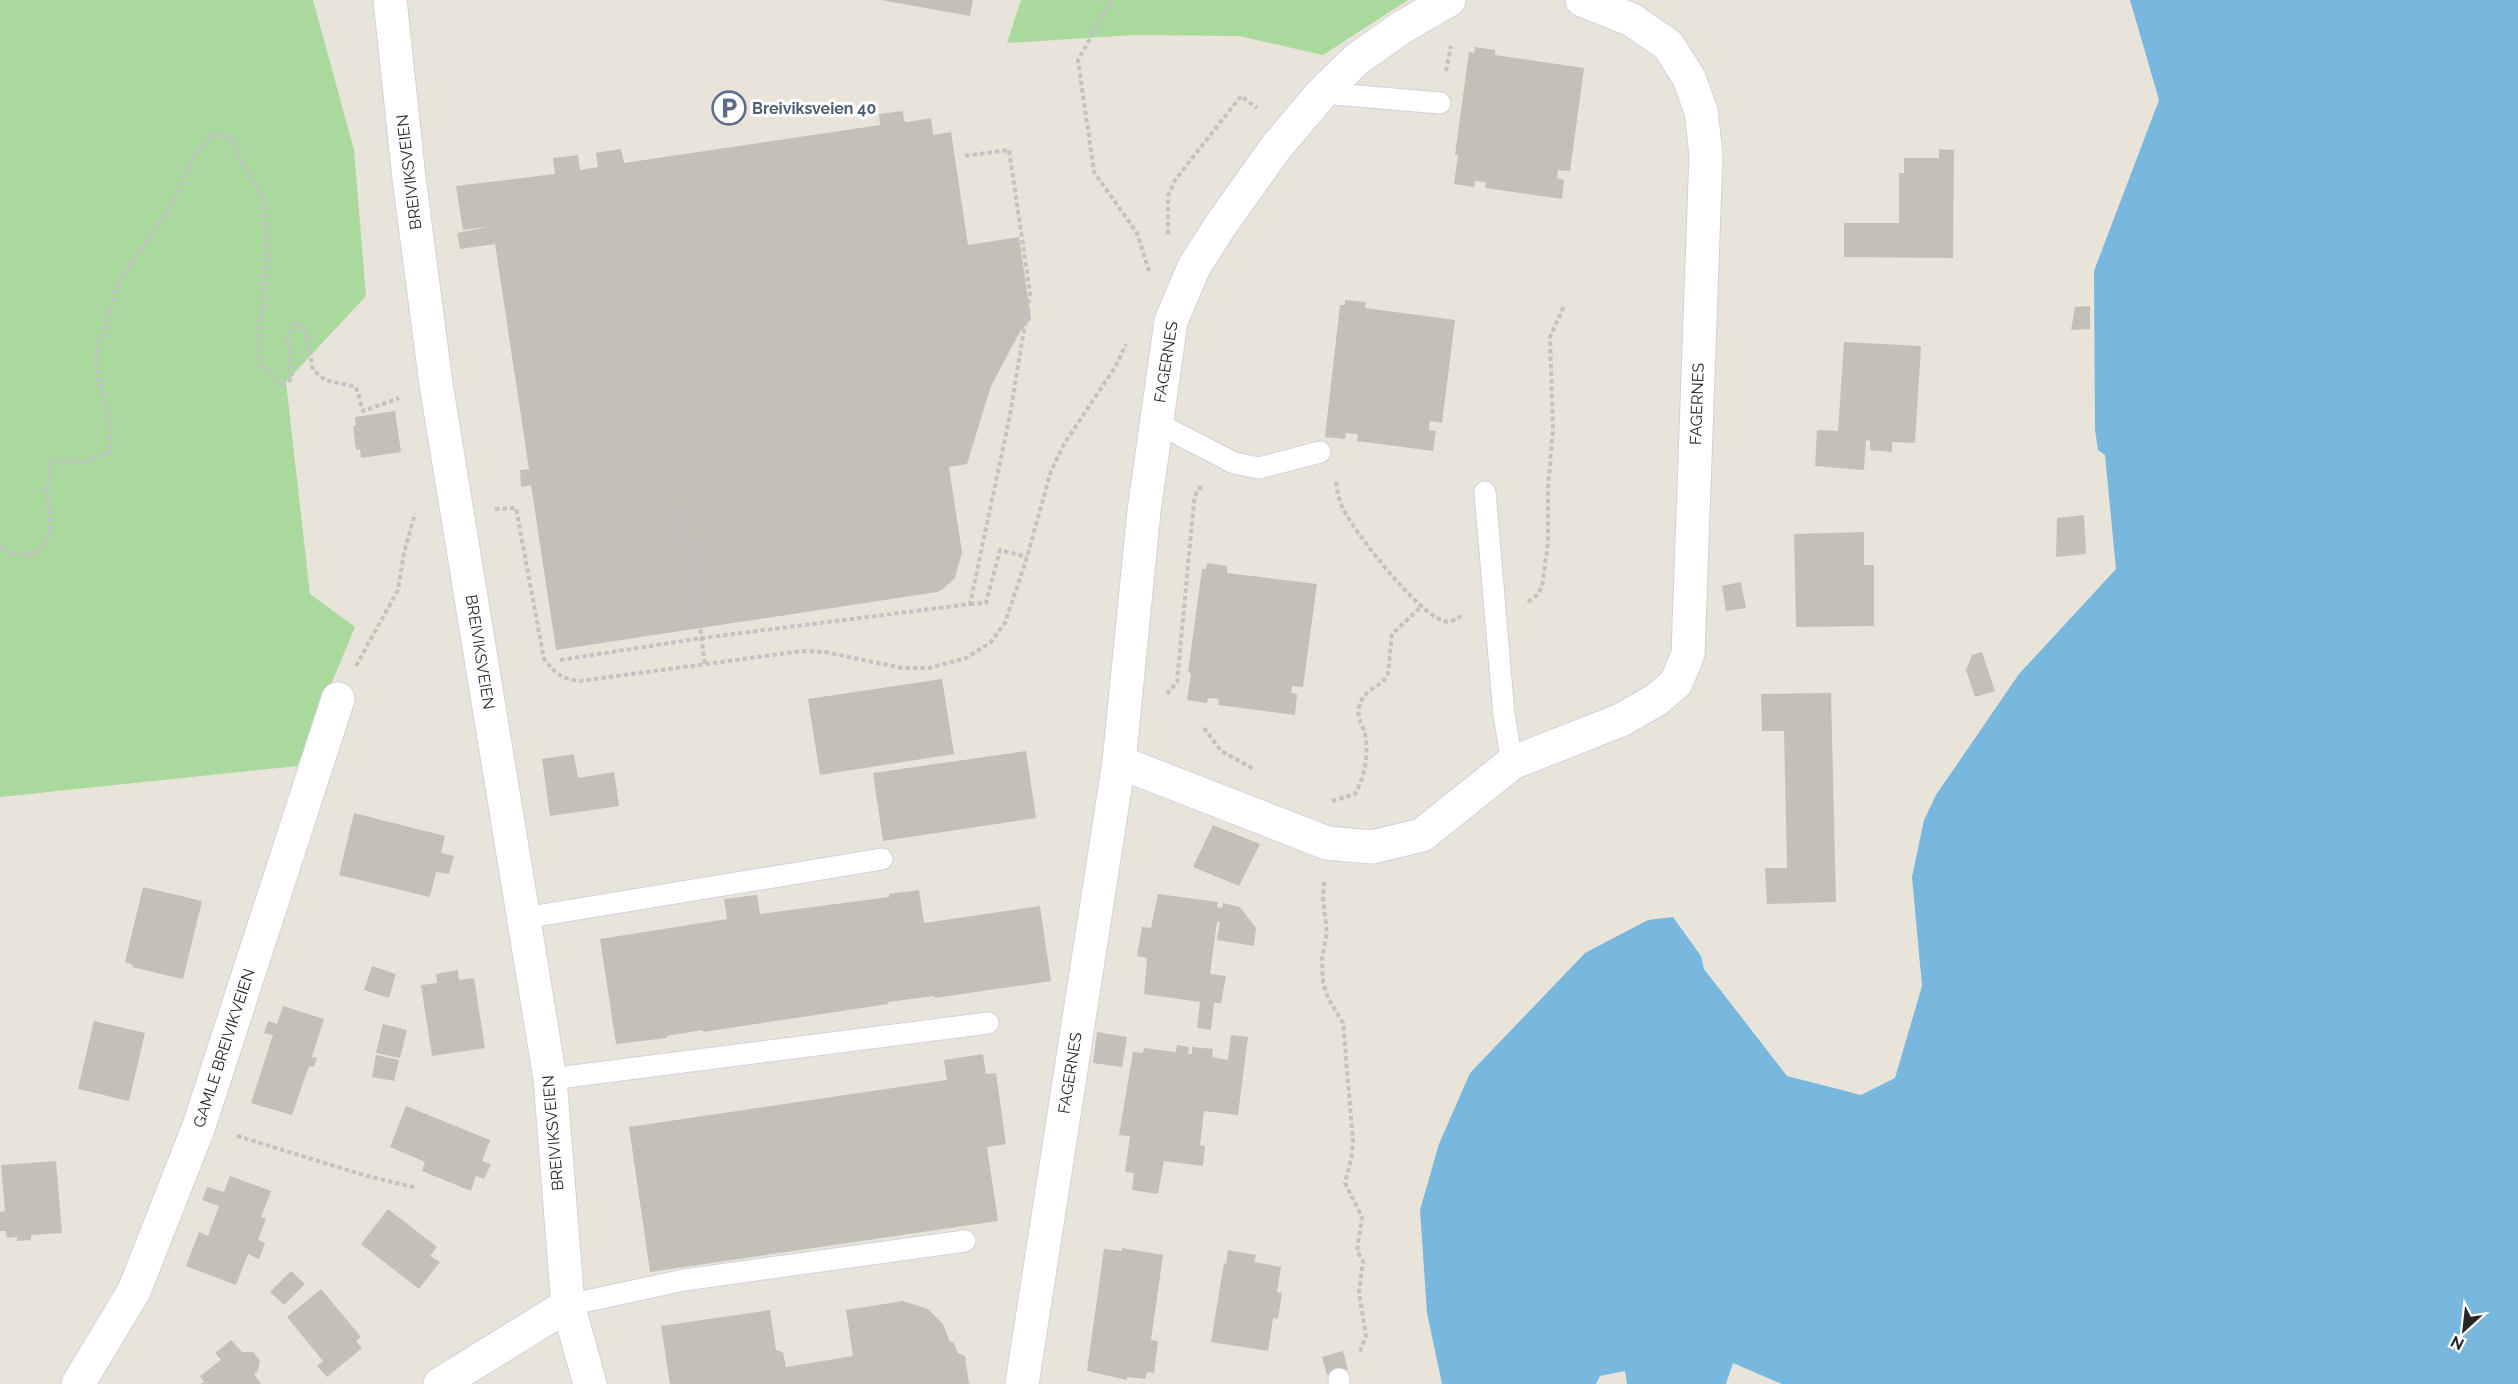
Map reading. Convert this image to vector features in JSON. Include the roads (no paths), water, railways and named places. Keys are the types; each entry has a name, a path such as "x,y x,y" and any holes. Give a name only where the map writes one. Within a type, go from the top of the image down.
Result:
{"street":[{"name":"BREIVIKSVEIEN","path":"390,0 409,178 436,384 550,1079 568,1305 590,1384"},
{"name":"FAGERNES","path":"1022,1384 1119,762 1144,511 1171,321 1194,267 1220,226 1289,132 1322,93 1357,59 1401,28 1449,0"},
{"name":"FAGERNES","path":"1119,762 1327,843 1372,847 1422,835 1512,764 1621,720 1656,700 1676,683 1688,654 1706,154 1701,111 1689,78 1668,45 1632,20 1582,0"},
{"name":"GAMLE BREIVIKVEIEN","path":"78,1384 134,1291 198,1126 338,699"},
{"path":"440,1384 568,1305"}],"lane":[{"path":"1322,93 1440,103"},
{"path":"1157,423 1234,463 1259,468 1320,452"},
{"path":"1485,492 1504,715 1512,764"},
{"path":"524,918 882,859"},
{"path":"550,1079 988,1023"},
{"path":"568,1305 684,1280 964,1241"}],"water":[{"path":"2130,0 2518,0 2518,1384 1782,1384 1733,1363 1726,1384 1627,1384 1625,1371 1600,1376 1596,1384 1442,1384 1427,1313 1420,1210 1439,1144 1470,1073 1585,953 1648,920 1673,917 1701,956 1704,969 1787,1076 1861,1095 1895,1078 1922,986 1912,877 1924,820 1936,795 2019,674 2116,569 2105,455 2098,450 2095,430 2094,271 2159,100"}],"place":[{"name":"Breiviksveien 40","path":"729,108"}]}
